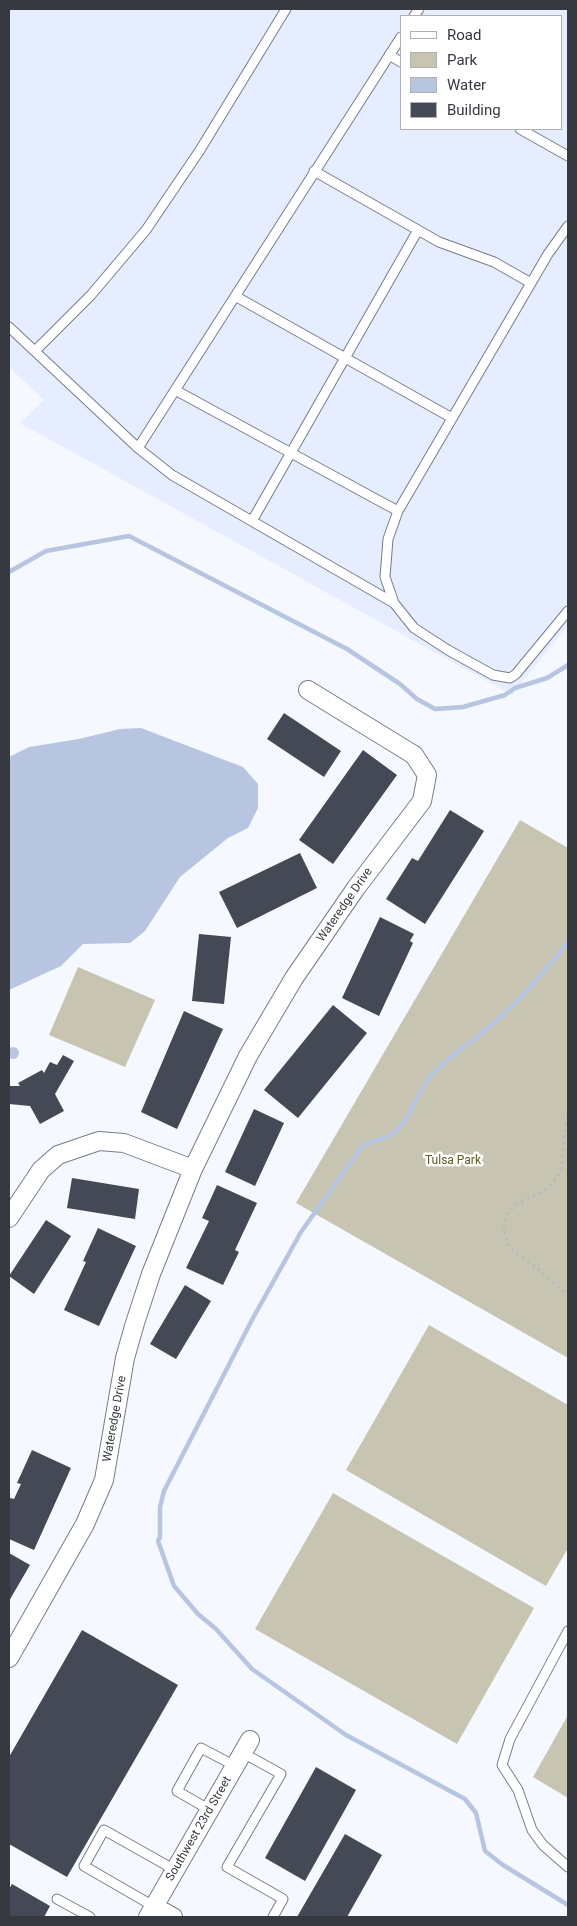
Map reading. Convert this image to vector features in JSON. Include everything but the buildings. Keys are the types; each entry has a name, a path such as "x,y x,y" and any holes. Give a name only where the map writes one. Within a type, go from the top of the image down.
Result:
{"street":[{"name":"Wateredge Drive","path":"9,1658 84,1524 104,1480 125,1358 151,1274 194,1169 248,1056 294,978 356,888 422,801 427,775 414,755 308,690"},
{"path":"9,1218 41,1170 58,1154 99,1141 124,1143 194,1169"},
{"name":"Southwest 23rd Street","path":"151,1912 243,1753"},
{"path":"151,1912 173,1917"}],"lane":[{"path":"35,351 91,295 146,230 200,150 286,9"},
{"path":"138,448 400,39"},
{"path":"389,56 400,62"},
{"path":"522,130 568,156"},
{"path":"314,171 439,242 494,262 531,283"},
{"path":"568,226 548,254 398,511 388,539 384,576 394,603 414,628 448,650 501,678 510,678 516,674 568,611"},
{"path":"252,521 418,230"},
{"path":"235,296 452,418"},
{"path":"9,327 138,448 172,475 394,603"},
{"path":"175,390 398,511"},
{"path":"568,1631 510,1739 502,1765 518,1790 532,1830 543,1845 568,1867"},
{"path":"210,1810 177,1791 201,1748 243,1753 281,1774 228,1867 283,1898 272,1917"},
{"path":"151,1912 84,1866 104,1830 176,1870"},
{"path":"57,1899 90,1917"}],"path":[{"path":"568,1116 563,1134 561,1164 558,1174 550,1187 517,1205 508,1213 504,1231 505,1239 513,1250 535,1266 558,1288 568,1294"},
{"path":"561,1164 568,1160"}],"shaded area":[{"path":"9,9 568,9 568,625 512,695 20,423 44,400 9,367"}],"green space":[{"name":"Tulsa Park","path":"520,820 568,848 568,1358 296,1203"},
{"path":"78,967 155,1000 125,1067 49,1035"},
{"path":"429,1325 568,1405 568,1548 546,1586 346,1470"},
{"path":"333,1493 534,1608 457,1744 255,1629"},
{"path":"568,1715 568,1798 533,1777"}],"water":[{"path":"141,728 243,767 258,784 258,808 248,828 228,838 180,877 145,931 130,943 83,944 61,966 9,990 9,757 29,747 79,739 120,729"},
{"path":"13,1047 19,1053 13,1059 7,1053"}],"waterway":[{"path":"9,572 46,551 129,536 347,649 400,684 417,699 435,709 463,707 505,695 515,688 547,678 568,665"},
{"path":"568,942 511,1007 434,1072 423,1086 405,1119 394,1133 369,1143 360,1149 301,1232 253,1318 164,1491 160,1507 160,1537 158,1541 174,1586 198,1614 216,1629 252,1669 346,1735 465,1799 476,1813 485,1851 503,1865 568,1905"}]}
